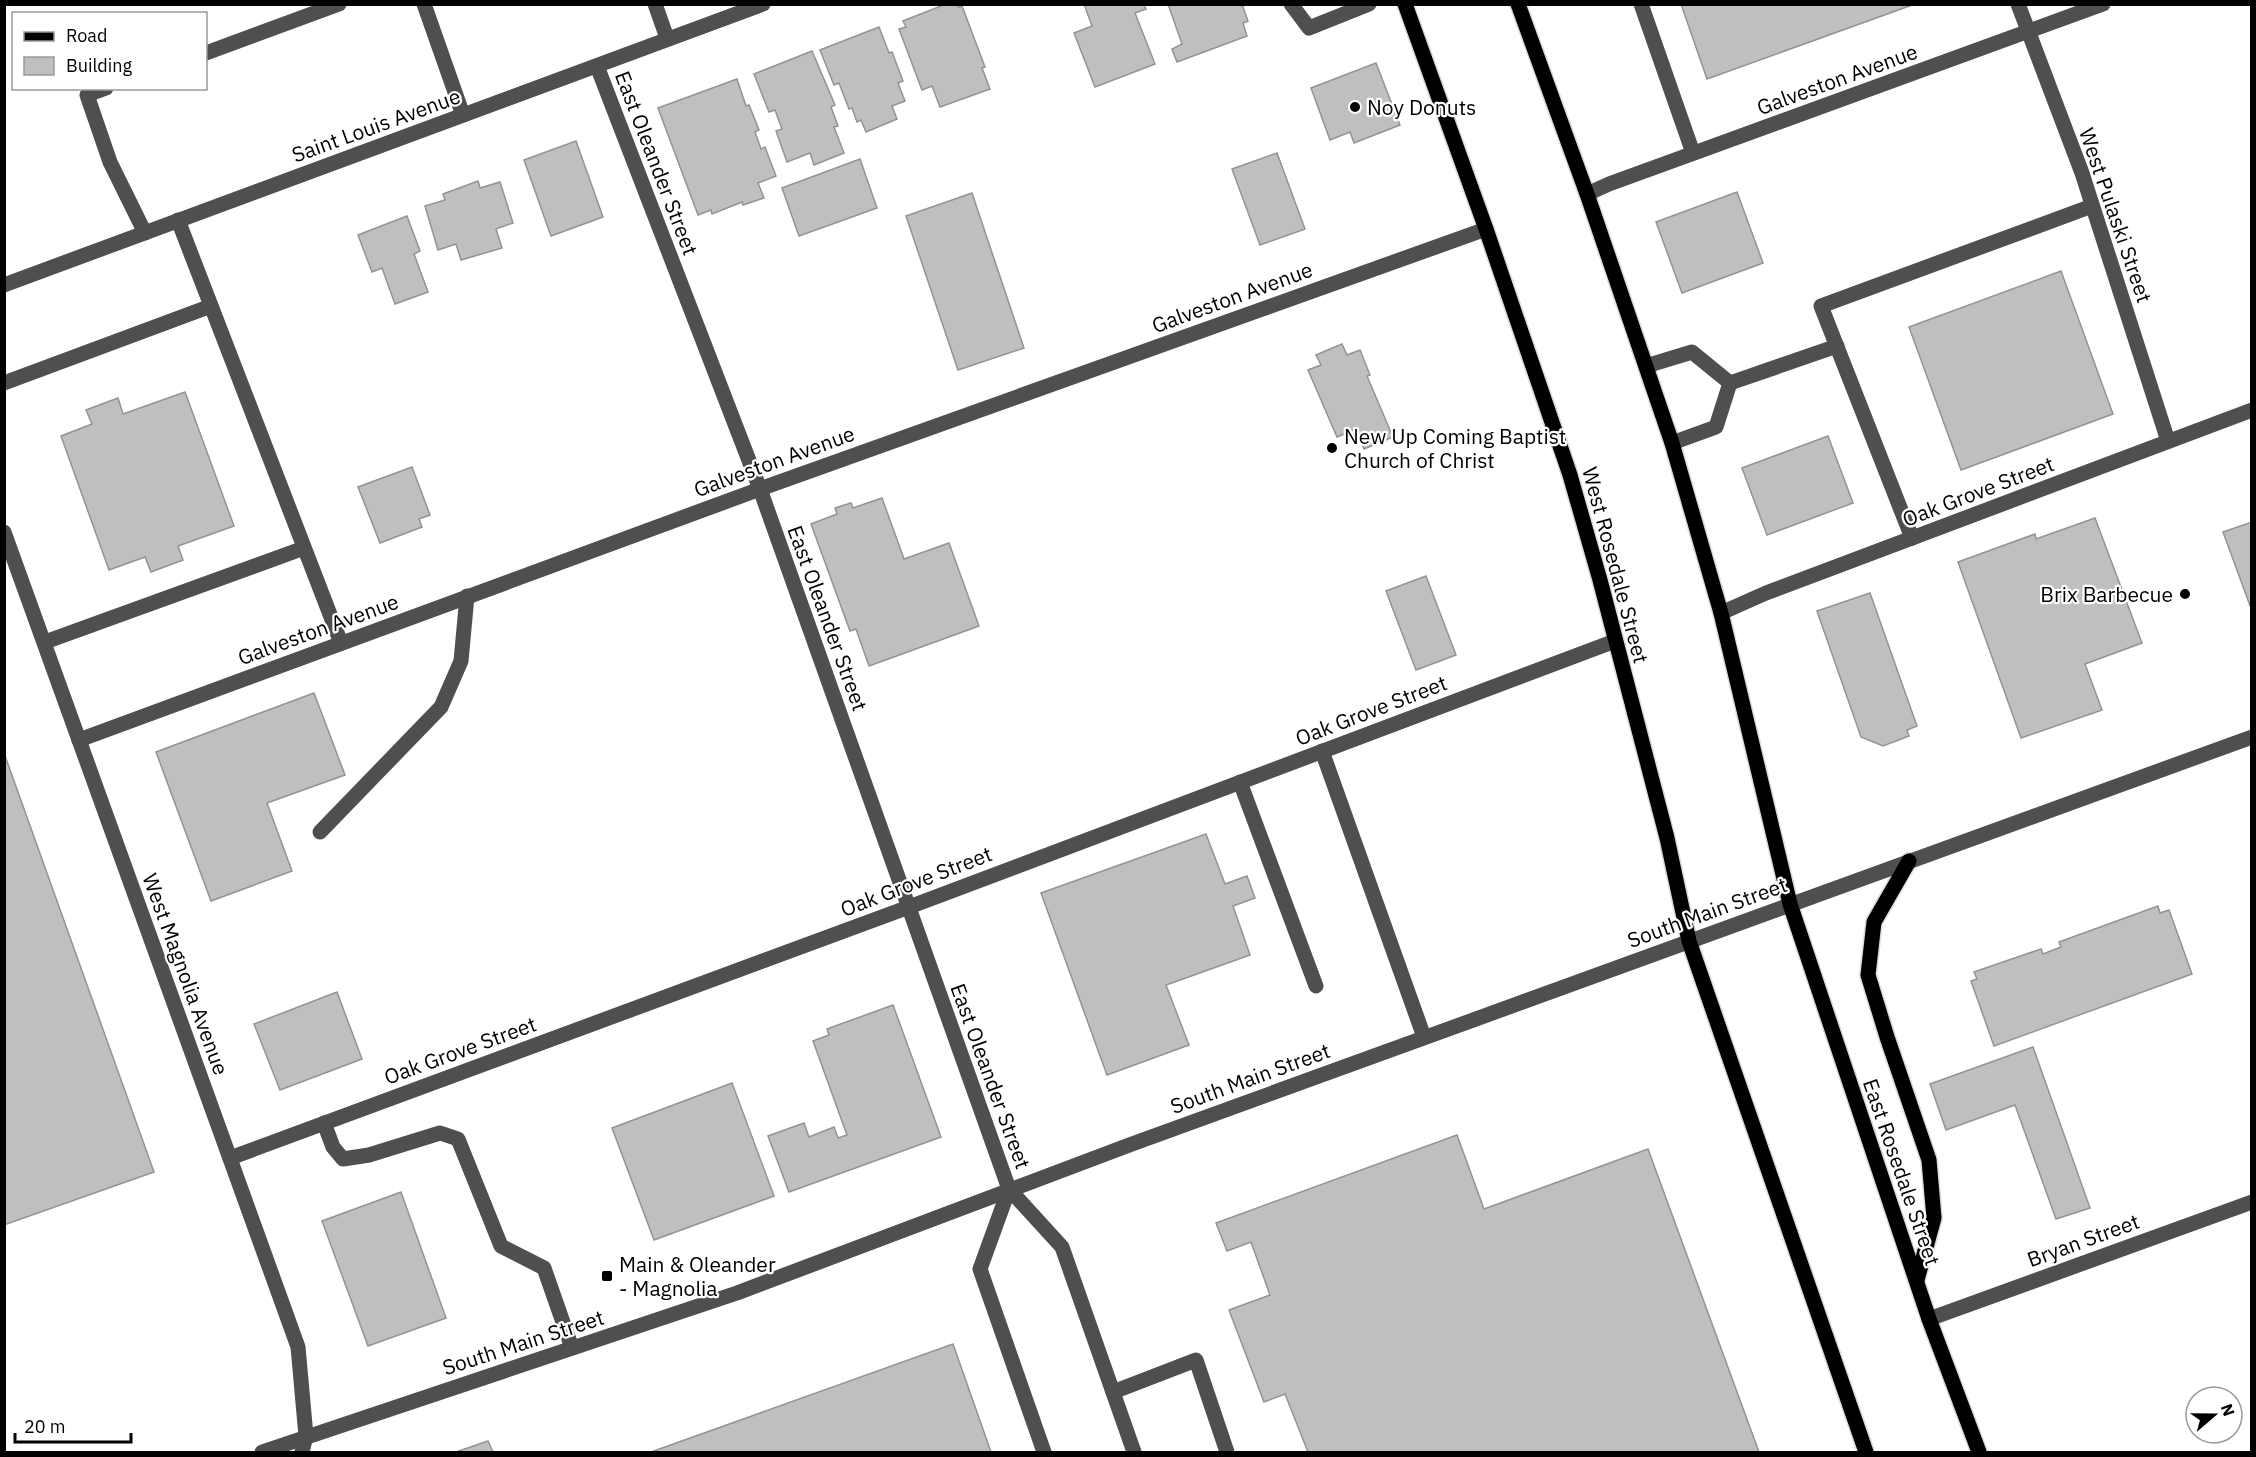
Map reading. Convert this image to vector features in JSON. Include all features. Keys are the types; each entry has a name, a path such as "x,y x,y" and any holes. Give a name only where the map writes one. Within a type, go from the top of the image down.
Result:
{"main road":[{"name":"West Rosedale Street","path":"1405,4 1486,229 1570,475 1667,838 1689,941"},
{"path":"1518,4 1587,194 1672,443 1721,613 1790,904"},
{"path":"1909,861 1874,922 1868,975 1929,1160 1934,1218 1917,1280"},
{"name":"East Rosedale Street","path":"1790,904 1929,1318 1979,1452"},
{"path":"1689,941 1866,1452"}],"street":[{"path":"207,53 339,4"},
{"path":"424,4 463,115"},
{"path":"655,4 667,38"},
{"name":"Saint Louis Avenue","path":"4,285 763,4"},
{"path":"1291,4 1309,28 1369,4"},
{"path":"1641,4 1693,153"},
{"name":"West Pulaski Street","path":"2018,4 2092,206 2168,441"},
{"name":"Galveston Avenue","path":"1587,194 1693,153 2103,4"},
{"name":"East Oleander Street","path":"597,66 760,489 1009,1189 1062,1247 1134,1452"},
{"path":"101,90 87,95 110,162 145,233"},
{"path":"1912,538 1821,306 2092,206"},
{"path":"178,220 341,643"},
{"name":"Galveston Avenue","path":"79,740 760,489 1486,229"},
{"path":"4,383 211,306"},
{"path":"1730,383 1837,346"},
{"path":"1646,366 1692,352 1730,383"},
{"path":"1672,443 1716,427 1730,383"},
{"name":"Oak Grove Street","path":"1721,613 1742,602 2252,410"},
{"name":"West Magnolia Avenue","path":"4,532 298,1347 306,1436 302,1452"},
{"path":"45,642 304,548"},
{"path":"320,832 441,707 461,661 467,596"},
{"name":"Oak Grove Street","path":"230,1158 909,907 1615,640"},
{"name":"South Main Street","path":"262,1452 737,1293 1009,1189 2252,737"},
{"path":"1322,751 1424,1038"},
{"path":"1240,782 1316,986"},
{"path":"324,1123 333,1147 343,1159 369,1155 440,1133 458,1139 501,1246 544,1268 572,1348"},
{"name":"East Oleander Street","path":"1009,1189 980,1269 1044,1452"},
{"name":"Bryan Street","path":"1929,1318 2252,1202"},
{"path":"1113,1392 1196,1360 1227,1452"}],"building":[{"path":"946,4 962,6 985,67 982,68 990,89 940,107 932,86 922,90 899,29 906,27 903,21"},
{"path":"1084,4 1144,4 1146,9 1135,13 1155,64 1095,87 1074,33 1092,26"},
{"path":"1168,4 1242,4 1248,21 1243,23 1247,36 1177,62 1172,49 1182,44"},
{"path":"1681,4 1915,4 1707,79"},
{"path":"879,27 903,81 898,83 905,101 892,106 897,119 866,132 861,120 857,122 852,108 849,109 839,83 834,85 820,50"},
{"path":"812,51 835,105 831,107 838,126 834,127 844,153 814,165 810,153 787,162 776,131 782,129 775,110 769,112 754,74"},
{"name":"Noy Donuts","path":"1376,63 1400,125 1354,143 1350,132 1330,140 1311,88"},
{"path":"737,79 746,106 749,105 759,130 755,132 761,149 765,147 776,176 758,183 764,198 743,205 742,202 712,214 711,210 698,215 658,108"},
{"path":"576,141 603,217 551,236 524,160"},
{"path":"1277,153 1305,229 1260,245 1232,169"},
{"path":"860,159 877,208 799,236 782,188"},
{"path":"478,181 480,188 500,182 513,223 496,229 502,248 461,260 456,244 438,250 425,206 445,200 443,194"},
{"path":"1737,192 1763,263 1682,293 1656,222"},
{"path":"972,193 1024,348 958,370 906,216"},
{"path":"407,216 420,251 414,254 428,292 395,304 382,268 372,272 358,235"},
{"path":"2061,271 2113,414 1961,470 1909,327"},
{"path":"1342,344 1347,355 1360,350 1370,375 1367,376 1393,437 1364,449 1356,429 1337,437 1308,370 1321,365 1316,355"},
{"path":"185,392 234,526 178,546 183,560 151,572 145,557 109,570 61,436 92,424 86,410 118,398 123,414"},
{"path":"1828,436 1853,503 1767,535 1742,468"},
{"path":"412,467 430,515 419,519 422,527 380,543 358,487"},
{"path":"882,498 904,559 949,543 979,626 869,666 856,629 850,631 811,524 837,514 835,508 851,503 853,508"},
{"path":"2095,518 2142,643 2085,664 2102,710 2021,738 1958,562 2035,534 2036,539"},
{"path":"2252,522 2252,611 2223,532"},
{"path":"1426,576 1456,655 1416,670 1386,591"},
{"path":"1870,593 1917,726 1907,730 1909,736 1883,746 1861,737 1817,611"},
{"path":"314,693 345,775 267,803 292,871 211,901 156,752"},
{"path":"4,753 154,1172 4,1225"},
{"path":"1206,834 1225,884 1247,876 1255,898 1233,906 1250,955 1166,985 1189,1045 1107,1075 1041,893"},
{"path":"2158,906 2160,913 2169,910 2192,974 1994,1046 1971,981 1977,979 1974,972 2041,949 2043,954 2061,947 2059,942"},
{"path":"337,992 362,1059 280,1090 254,1024"},
{"path":"893,1005 941,1137 789,1192 768,1136 804,1123 809,1137 834,1127 838,1138 847,1135 813,1041 829,1035 827,1029"},
{"path":"2033,1047 2090,1208 2056,1219 2015,1105 1946,1130 1930,1084"},
{"path":"732,1083 774,1196 654,1240 612,1128"},
{"path":"1457,1135 1484,1209 1648,1149 1759,1452 1308,1452 1285,1394 1264,1402 1229,1310 1270,1295 1251,1242 1227,1251 1216,1223"},
{"path":"401,1192 446,1318 368,1346 322,1221"},
{"path":"953,1344 991,1452 651,1452"},
{"path":"488,1441 493,1452 456,1452"}],"place":[{"name":"Noy Donuts","path":"1355,107"},
{"name":"New Up Coming Baptist Church of Christ","path":"1332,448"},
{"name":"Brix Barbecue","path":"2185,594"},
{"name":"Main & Oleander - Magnolia","path":"607,1276"}]}
